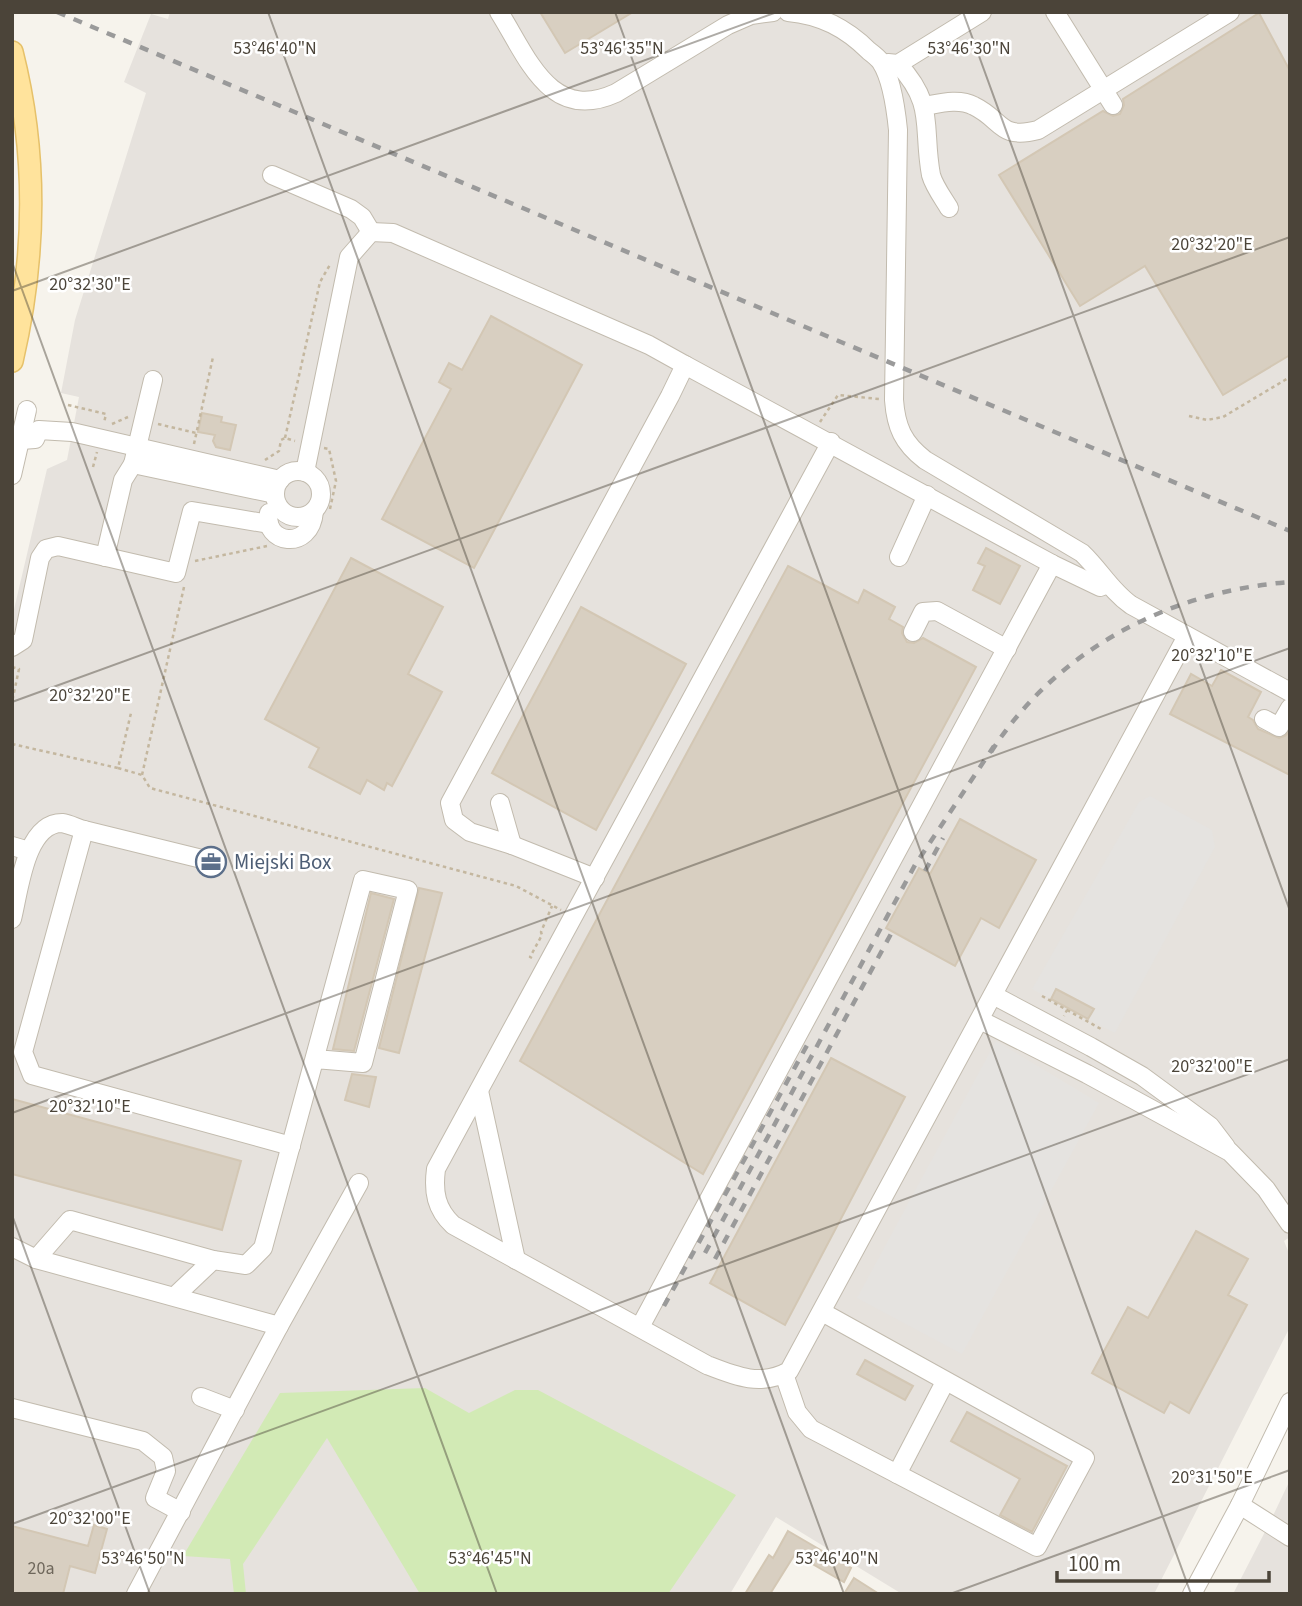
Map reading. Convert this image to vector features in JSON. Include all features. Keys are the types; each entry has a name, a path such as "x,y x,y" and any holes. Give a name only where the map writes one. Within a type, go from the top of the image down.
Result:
{"main road":[{"path":"12,52 25,114 32,198 27,282 12,361"}],"street":[{"path":"499,12 539,76 553,92 585,102 601,100 615,93 728,25 751,15 773,12"},
{"path":"788,12 806,14 830,22 915,82 925,106 932,178 949,208"},
{"path":"890,63 982,12"},
{"path":"1055,12 1108,98"},
{"path":"925,106 958,101 975,106 1004,129 1021,134 1038,130 1108,98 1230,12"},
{"path":"890,63 898,130 894,400 895,419 901,436 911,449 925,460 1082,553 1131,606 1290,692"},
{"path":"272,176 351,209 362,217 371,232"},
{"path":"371,232 393,233 649,345 1052,564 1100,587 1108,584"},
{"path":"305,472 349,257 371,232"},
{"path":"595,878 512,845 470,832 454,820 450,803 685,365"},
{"path":"105,556 123,480 133,464 138,446 153,380"},
{"path":"12,475 27,410"},
{"path":"21,440 35,439 39,430 60,430 138,446 277,492"},
{"path":"831,442 436,1169 434,1185 442,1214 453,1225 516,1260 707,1364 738,1377 761,1380 776,1378 789,1371 1187,636"},
{"path":"133,464 277,492"},
{"path":"291,472 305,472 313,476 321,489 321,515 301,538 285,539 278,536 269,524 268,517 277,492 291,472"},
{"path":"277,492 280,508 292,516 321,515"},
{"path":"899,557 927,495"},
{"path":"12,647 23,640 40,558 46,549 58,546 176,573 192,511 269,524"},
{"path":"640,1327 1052,564"},
{"path":"913,632 923,612 937,611 1007,649"},
{"path":"1264,719 1279,727 1290,708"},
{"path":"499,803 512,845"},
{"path":"12,919 21,848 46,829 61,823 202,859"},
{"path":"84,830 23,1052 32,1075 291,1146"},
{"path":"36,1259 70,1220 213,1260 246,1265 263,1248 314,1059 363,880 408,890 363,1063 314,1059"},
{"path":"993,995 1142,1076 1210,1126 1230,1152 1266,1189 1290,1224"},
{"path":"979,1020 1087,1074 1230,1152"},
{"path":"1087,1074 1087,1059 1091,1046"},
{"path":"479,1091 516,1260"},
{"path":"136,1594 279,1325 359,1183"},
{"path":"12,1247 36,1259 279,1325"},
{"path":"175,1296 213,1260"},
{"path":"784,1374 797,1412 811,1429 1037,1546 1085,1458 822,1312"},
{"path":"897,1474 946,1382"},
{"path":"201,1397 235,1410"},
{"path":"1192,1594 1240,1505 1290,1402"},
{"path":"12,1408 143,1441 163,1457 166,1471 155,1498 181,1512"},
{"path":"1240,1505 1290,1537"}],"path":[{"path":"264,460 279,451 281,440 285,438 320,282 333,259"},
{"path":"205,446 193,443 213,357"},
{"path":"1189,416 1207,420 1223,417 1290,377"},
{"path":"818,425 838,395 873,399"},
{"path":"68,405 106,414 103,429 126,416 131,418"},
{"path":"155,423 196,433"},
{"path":"285,438 298,442"},
{"path":"321,447 329,449 336,481 321,515"},
{"path":"93,467 95,459"},
{"path":"190,562 272,545"},
{"path":"142,775 187,576"},
{"path":"12,667 19,668 12,702"},
{"path":"118,768 131,713"},
{"path":"12,744 118,768 142,775 150,788 516,886 567,913"},
{"path":"1067,1010 1101,1029"}],"shaded area":[{"path":"170,12 1290,12 1290,1237 1284,1241 1290,1256 1290,1327 1154,1594 902,1594 776,1517 730,1594 12,1594 12,618 47,469 67,460 79,397 61,393 75,320 146,93 124,82 151,14 168,19"},
{"path":"1150,796 1212,830 1215,847 1115,1033 1032,989 1139,802"},
{"path":"996,1041 1099,1103 962,1354 857,1298"},
{"path":"1290,1480 1290,1594 1233,1594 1269,1524"}],"green space":[{"path":"425,1388 469,1413 515,1390 538,1390 736,1495 668,1594 420,1594 327,1438 243,1564 246,1594 234,1594 230,1559 183,1556 280,1393"}],"building":[{"path":"540,12 633,12 565,53"},
{"path":"1259,13 1290,71 1290,355 1223,395 1145,266 1080,306 999,175 1103,111 1113,116 1120,114 1124,105 1123,99"},
{"path":"491,316 582,365 474,568 382,519 451,389 439,382 449,363 462,370"},
{"path":"202,413 222,417 221,422 236,425 230,450 216,447 213,441 215,435 198,432"},
{"path":"986,548 1020,566 1000,604 973,590 985,566 978,563"},
{"path":"351,558 443,607 408,674 442,692 392,786 387,783 384,790 367,780 360,794 309,767 319,748 265,719"},
{"path":"788,566 858,603 864,590 895,607 889,619 903,627 902,633 907,642 914,643 923,638 976,667 703,1174 520,1061"},
{"path":"581,607 686,664 596,830 492,773"},
{"path":"1221,670 1261,692 1248,717 1258,729 1279,738 1290,731 1290,775 1170,714 1191,674 1212,686"},
{"path":"960,819 1036,860 999,928 981,918 955,966 886,928 919,868 930,874"},
{"path":"419,888 442,893 399,1053 379,1048"},
{"path":"371,893 394,899 354,1051 333,1049"},
{"path":"1056,989 1094,1009 1088,1019 1051,999"},
{"path":"831,1058 905,1097 785,1325 710,1283"},
{"path":"352,1074 376,1077 369,1107 345,1100"},
{"path":"12,1099 241,1161 222,1230 12,1174"},
{"path":"1196,1231 1248,1259 1228,1295 1247,1305 1189,1413 1170,1402 1164,1413 1092,1373 1128,1307 1148,1318"},
{"path":"865,1360 913,1386 905,1400 857,1374"},
{"path":"967,1412 1067,1466 1032,1532 1000,1515 1020,1479 951,1441"},
{"path":"94,1525 107,1529 95,1573 70,1566 63,1594 12,1594 12,1526 88,1546"},
{"path":"788,1531 851,1568 844,1582 795,1554 770,1594 745,1594 769,1555 773,1558"},
{"path":"854,1578 879,1594 844,1594"}],"railway":[{"path":"57,12 1290,531"},
{"path":"991,752 1018,716 1048,684 1083,656 1120,632 1160,613 1202,598 1245,588 1290,582"},
{"path":"705,1253 915,865 994,746"},
{"path":"925,871 943,838"},
{"path":"715,1259 892,932"},
{"path":"664,1306 811,1038"}],"place":[{"name":"Miejski Box","path":"211,862"}]}
